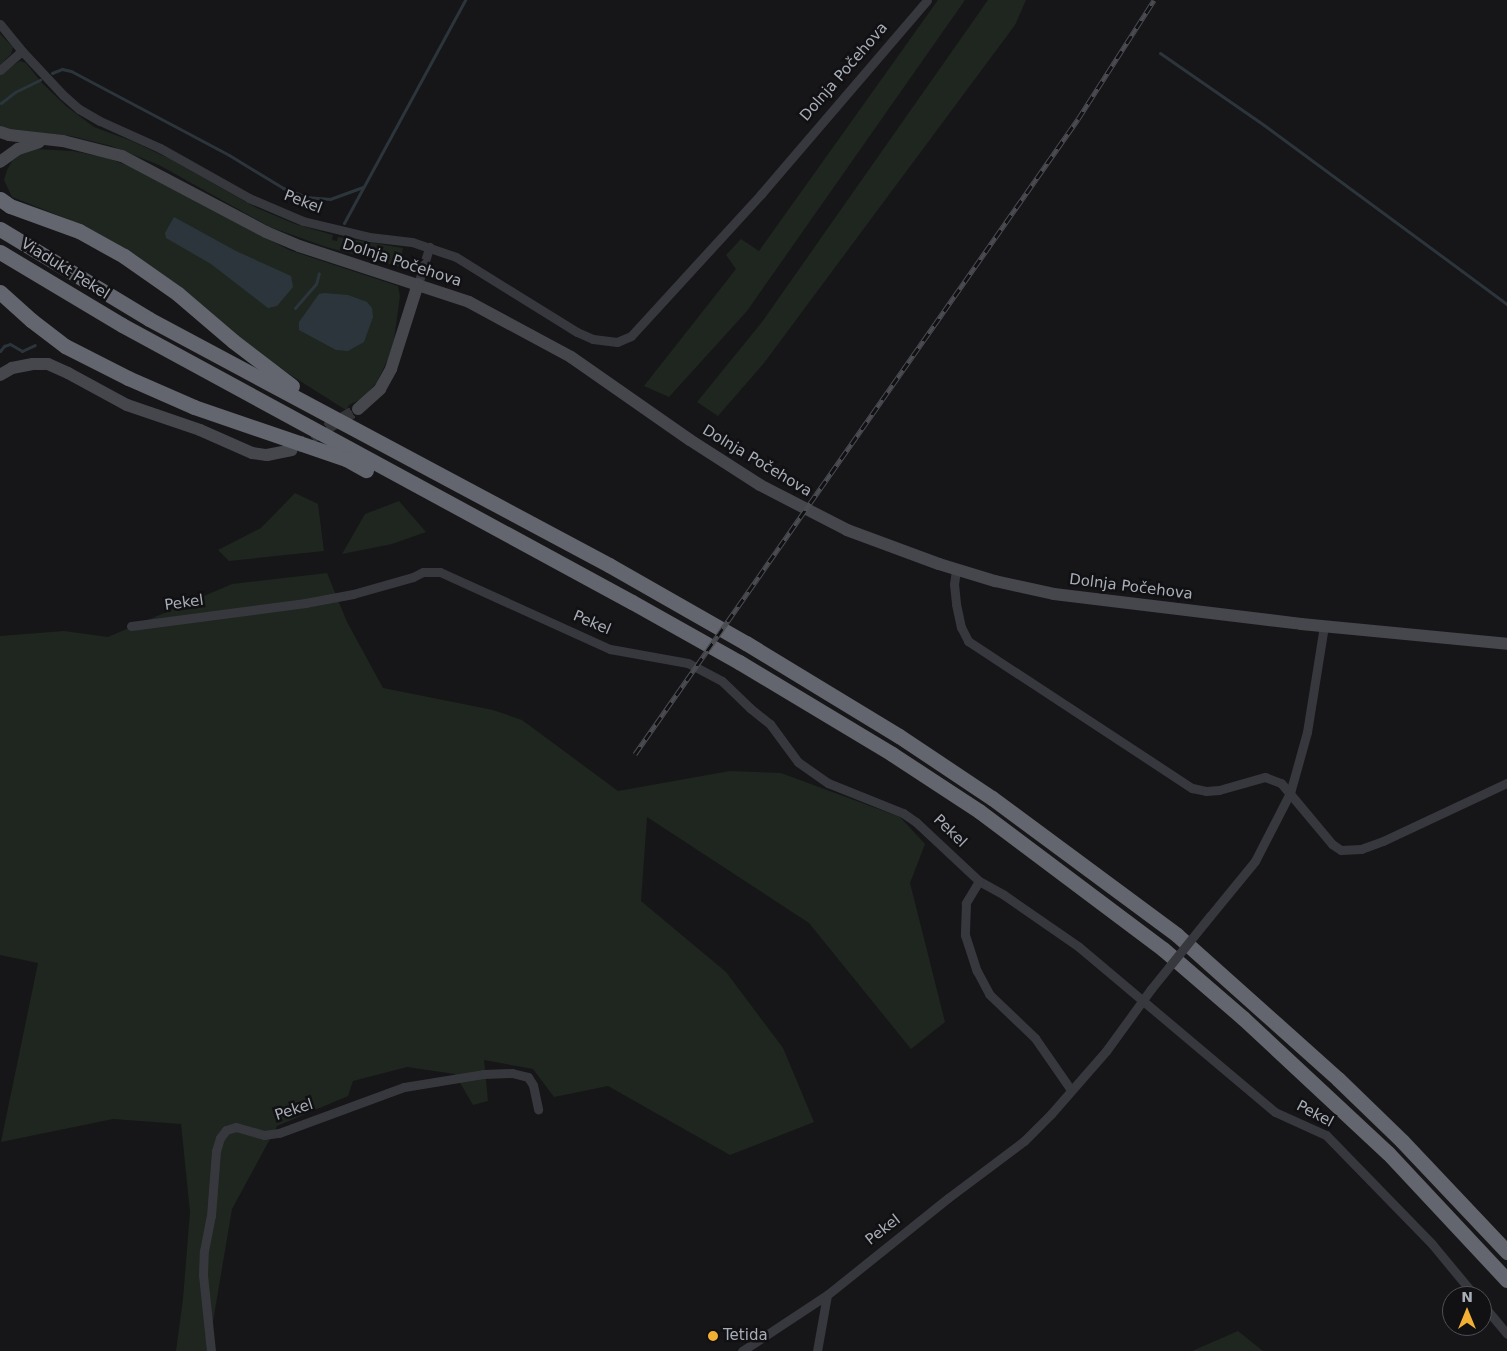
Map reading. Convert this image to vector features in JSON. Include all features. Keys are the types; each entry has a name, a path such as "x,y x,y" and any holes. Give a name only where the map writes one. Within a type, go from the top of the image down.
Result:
{"highway":[{"path":"0,199 10,206 79,231 124,256 178,294 285,382 340,413 351,426 609,565 746,643 898,736 992,798 1177,935 1345,1086 1414,1153 1507,1252"},
{"name":"Viadukt Pekel","path":"0,229 130,309 351,426"},
{"name":"Viadukt Pekel","path":"0,252 122,325 748,667 892,754 1051,864 1163,949 1242,1018 1388,1153 1505,1281"},
{"path":"0,292 31,320 65,346 128,378 194,407 346,459 392,484 418,487"}],"main road":[{"name":"Dolnja Počehova","path":"0,132 46,140 64,141 122,156 266,232 336,259 469,302 571,357 739,472 813,513 888,546 956,570 1054,594 1324,626 1507,644"},
{"path":"0,162 18,149 46,140"},
{"path":"358,409 380,389 391,369 418,284"},
{"path":"0,375 12,368 33,364 48,364 127,405 200,430 252,453 267,455 292,450"}],"street":[{"name":"Dolnja Počehova","path":"593,339 617,342 630,336 761,194 927,0"},
{"path":"0,24 22,51 0,70"},
{"name":"Pekel","path":"22,51 79,109 160,148 249,198 303,221 333,230 429,247 456,257 577,332 593,339"},
{"path":"418,284 429,247"},
{"path":"956,570 954,584 956,604 961,627 968,642 1192,788 1206,791 1219,790 1265,777 1281,782 1332,844 1341,850 1361,849 1383,841 1507,783"},
{"name":"Pekel","path":"131,626 305,603 353,594 413,578 423,572 440,572 610,649 688,663 722,681 770,724 798,762 828,783 903,813 916,822 979,880 1004,895 1079,948 1275,1112 1326,1135 1432,1244 1468,1286"},
{"name":"Pekel","path":"742,1351 827,1295 948,1198 1024,1141 1051,1114 1106,1050 1150,989 1255,861 1290,793 1307,732 1324,626"},
{"path":"979,880 966,902 965,935 976,971 989,994 1035,1038 1071,1090"},
{"name":"Pekel","path":"211,1351 203,1275 204,1251 211,1216 216,1151 220,1138 226,1130 236,1127 264,1135 280,1133 404,1087 483,1074 512,1073 528,1077 533,1085 538,1109"},
{"path":"817,1351 827,1295"},
{"path":"1492,1316 1507,1334"}],"shaded area":[{"path":"938,0 965,0 747,311 669,397 644,386 736,269 726,255 741,239 759,251"},
{"path":"988,0 1026,0 1015,25 764,363 718,416 697,402 762,322"},
{"path":"0,34 13,47 11,54 0,65"},
{"path":"20,61 26,63 42,83 66,106 94,127 132,141 170,159 257,208 295,224 333,235 332,240 337,241 338,237 403,248 400,267 326,247 270,227 159,165 111,146 71,136 4,129 0,125 0,74"},
{"path":"34,149 73,151 107,158 129,166 289,250 398,286 400,296 394,340 389,357 377,382 363,398 349,405 346,410 289,374 70,220 12,197 4,180 7,170 12,161 22,153"},
{"path":"174,217 236,251 291,276 293,287 277,306 268,308 211,264 166,238 165,233"},
{"path":"319,294 348,295 367,302 372,308 373,317 364,342 348,351 336,350 299,330 299,322"},
{"path":"295,493 318,504 324,551 229,561 218,550 261,528"},
{"path":"399,501 426,532 392,544 342,554 365,514"},
{"path":"327,573 347,622 383,688 493,710 522,720 618,791 730,771 781,773 900,817 925,844 910,883 945,1022 911,1049 809,923 647,817 641,901 726,972 783,1048 814,1122 730,1155 608,1086 554,1097 533,1069 484,1060 488,1101 473,1105 455,1074 407,1067 353,1081 348,1096 277,1126 232,1209 208,1351 176,1351 183,1299 190,1212 181,1124 113,1119 1,1142 38,963 0,955 0,636 64,631 108,637 232,584"},
{"path":"1238,1331 1263,1351 1192,1351"}],"waterway":[{"path":"344,223 465,0"},
{"path":"1160,53 1264,125 1507,304"},
{"path":"52,73 62,69 71,71 229,155 283,188 306,197 330,199 363,187"},
{"path":"1,103 15,92 40,80"},
{"path":"295,308 316,284 319,273"},
{"path":"0,351 4,346 10,344 22,351 35,345"}],"tunnel":[{"path":"296,447 358,409"}],"railway":[{"path":"635,754 1078,119 1154,0"}],"place":[{"name":"Tetida","path":"713,1336"}]}
